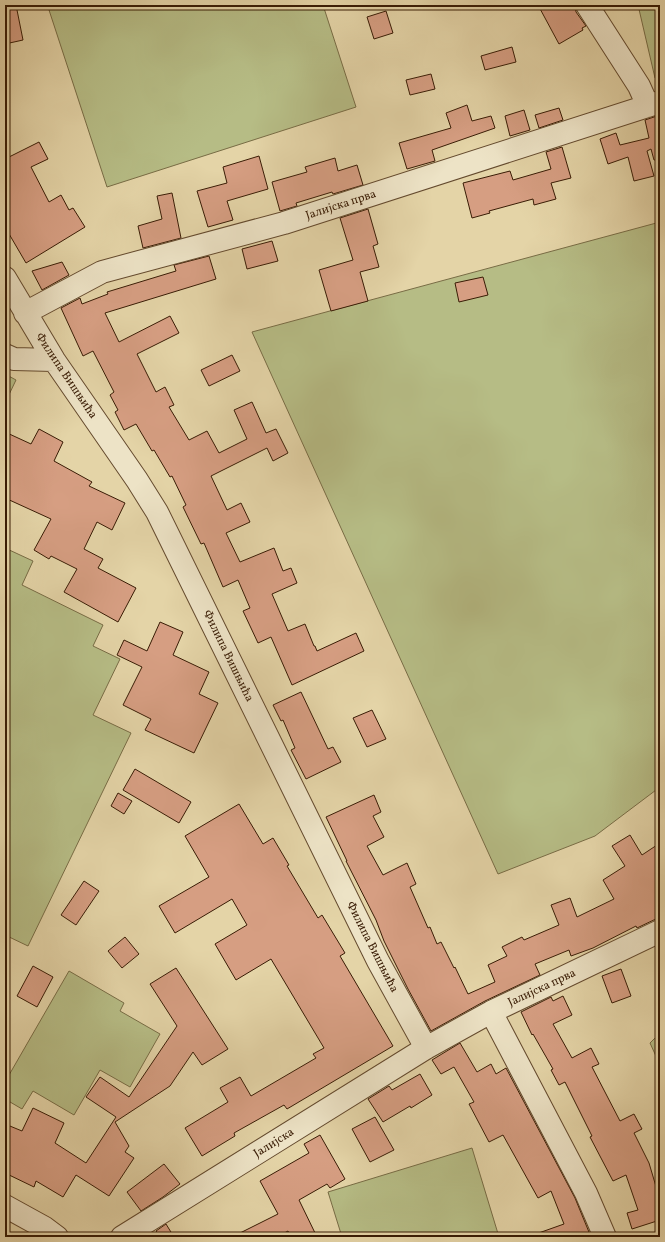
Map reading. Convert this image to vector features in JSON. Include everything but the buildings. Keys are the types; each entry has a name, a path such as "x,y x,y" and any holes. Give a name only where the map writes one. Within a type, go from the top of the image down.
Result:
{"street":[{"path":"587,5 639,86 654,104"},
{"name":"Јалијска прва","path":"25,313 102,272 284,223 654,104"},
{"name":"Филипа Вишњића","path":"5,278 54,360 133,474 157,512 378,961 426,1048"},
{"path":"5,355 14,359 54,360"},
{"name":"Јалијска прва","path":"426,1048 491,1012 660,931"},
{"path":"491,1012 586,1193 605,1237"},
{"name":"Јалијска","path":"122,1237 426,1048"},
{"path":"5,1206 45,1228 57,1237"}],"green space":[{"path":"63,5 323,5 356,107 107,187 49,10"},
{"path":"638,5 660,5 660,77 655,78"},
{"path":"660,222 660,787 595,836 498,874 252,332"},
{"path":"5,374 16,380 5,403"},
{"path":"5,548 33,561 22,585 103,625 93,646 120,659 93,715 131,733 28,946 5,935"},
{"path":"69,971 124,1003 120,1011 160,1034 130,1087 100,1070 74,1115 33,1091 22,1109 5,1099 5,1082"},
{"path":"660,1033 660,1065 650,1043"},
{"path":"472,1148 499,1237 342,1237 328,1192"}]}
